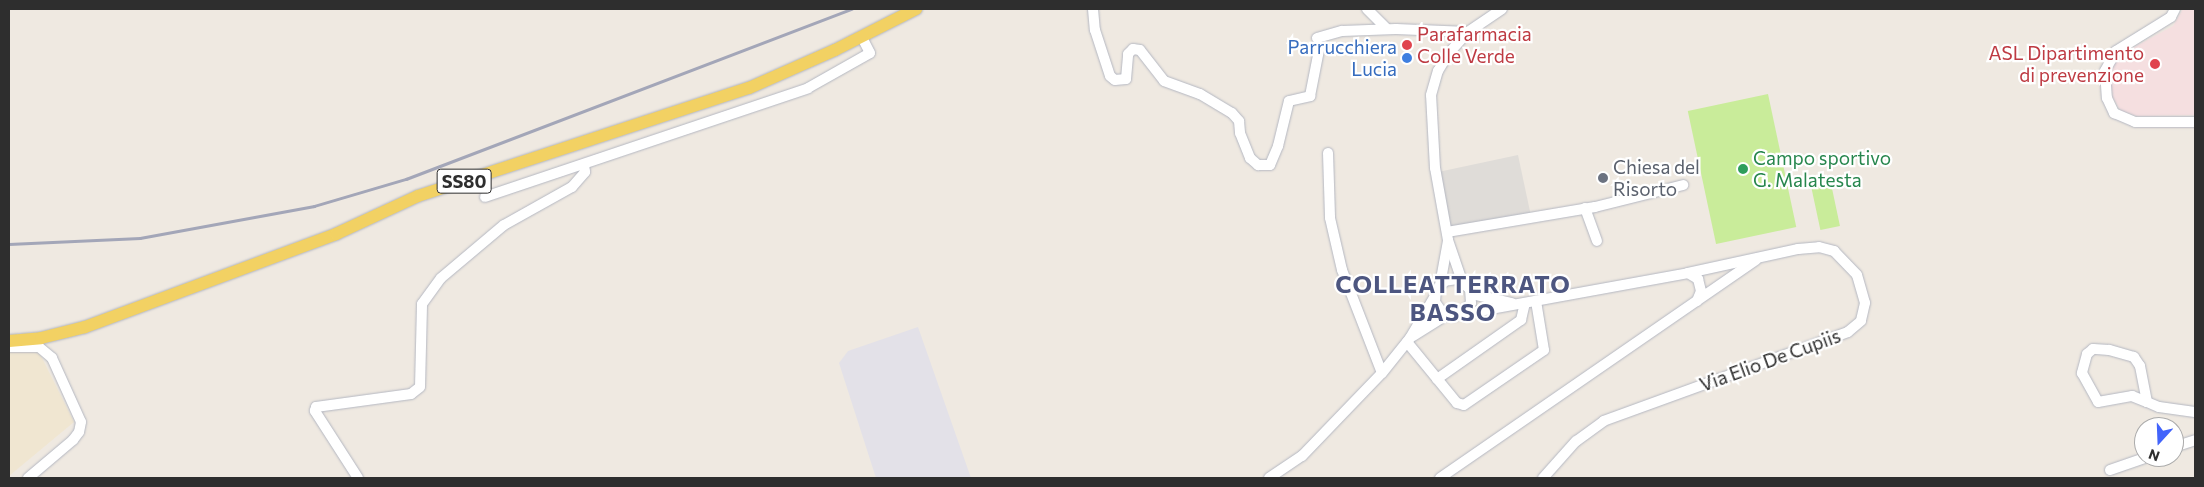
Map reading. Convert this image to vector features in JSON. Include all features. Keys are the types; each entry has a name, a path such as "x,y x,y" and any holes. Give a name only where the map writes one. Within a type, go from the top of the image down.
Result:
{"main road":[{"name":"SS80","path":"9,340 41,338 100,322 347,229 418,196 749,88 862,37 916,9"}],"street":[{"path":"1093,9 1095,30 1110,76 1115,80 1126,79 1128,54 1133,49 1140,50 1164,81 1200,94 1232,113 1239,121 1240,133 1250,158 1258,165 1270,165 1278,146 1289,101 1310,96 1319,50"},
{"path":"1367,9 1387,29"},
{"path":"1502,9 1468,32 1438,71 1431,95 1435,168 1448,236 1462,281 1472,294 1527,303"},
{"path":"2175,9 2171,17 2116,51 2105,71 2107,98 2114,113 2135,122 2195,122"},
{"path":"1317,38 1342,32 1387,29 1468,32"},
{"path":"486,197 808,88 870,53 862,37"},
{"path":"1328,153 1330,218 1342,270 1382,373"},
{"path":"358,478 315,411 316,407 411,394 420,387 422,304 441,278 504,225 572,187 585,172 584,165"},
{"path":"1448,236 1586,208 1683,185"},
{"path":"1586,208 1596,241"},
{"path":"1269,478 1302,456 1382,373 1408,340 1440,285 1448,236"},
{"name":"Via Elio De Cupiis","path":"1462,314 1688,273 1798,248 1819,247 1834,252 1857,275 1865,303 1861,320 1848,332 1604,421 1576,441 1543,478"},
{"path":"1440,478 1760,257"},
{"path":"1688,273 1698,279 1701,291 1697,301"},
{"path":"1440,285 1450,279 1462,281"},
{"path":"1408,340 1447,315 1462,314 1469,308 1472,294"},
{"path":"1435,296 1438,308 1447,315"},
{"path":"1408,340 1457,403 1464,404 1541,352 1543,345 1527,303"},
{"path":"1437,379 1521,320 1527,303"},
{"path":"9,347 39,347 52,358 81,422 79,432 73,440 28,478"},
{"path":"2147,402 2140,366 2134,357 2109,350 2093,349 2087,354 2082,373 2094,399 2103,401 2123,395 2147,402 2195,412"},
{"path":"2110,470 2134,462"}],"shaded area":[{"name":"ASL Dipartimento di prevenzione","path":"2183,9 2195,9 2195,115 2137,116 2121,111 2113,98 2109,72 2120,55 2173,26"},
{"path":"1518,155 1531,218 1449,235 1436,172"},
{"path":"918,327 971,478 876,478 839,363 848,351"},
{"path":"9,348 39,352 74,422 9,476"}],"green space":[{"name":"Campo sportivo G. Malatesta","path":"1768,94 1796,227 1716,244 1688,111"},
{"path":"1830,179 1840,226 1820,230 1810,183"}],"railway":[{"path":"9,244 140,238 314,206 406,179 852,9"}],"place":[{"name":"Parafarmacia Colle Verde","path":"1407,45"},
{"name":"Parrucchiera Lucia","path":"1407,58"},
{"name":"ASL Dipartimento di prevenzione","path":"2155,64"},
{"name":"Campo sportivo G. Malatesta","path":"1743,169"},
{"name":"Chiesa del Risorto","path":"1603,178"}],"district":[{"name":"COLLEATTERRATO BASSO","path":"1453,298"}]}
